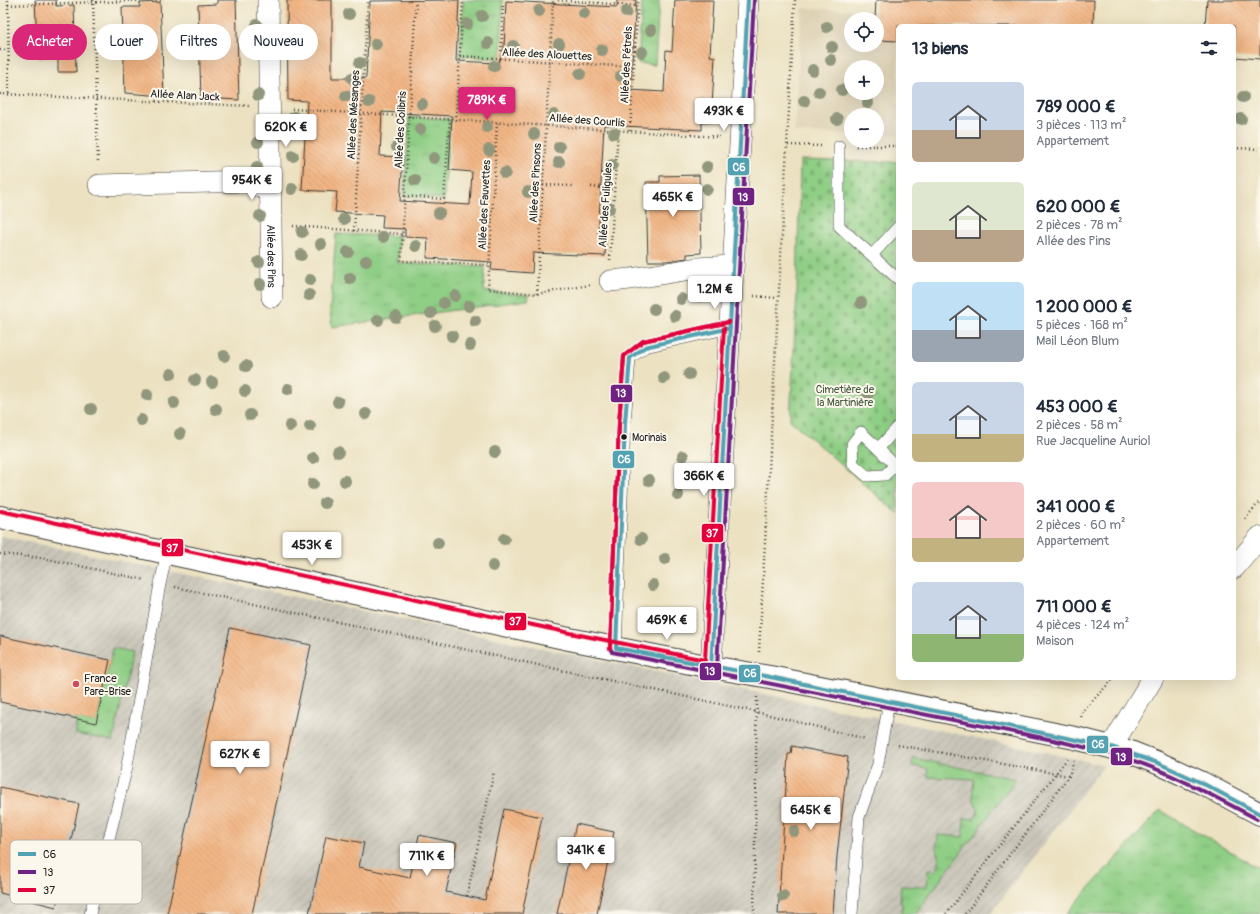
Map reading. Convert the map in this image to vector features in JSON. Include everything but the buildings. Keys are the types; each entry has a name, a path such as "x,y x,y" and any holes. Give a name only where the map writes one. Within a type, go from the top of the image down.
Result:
{"street":[{"name":"Allée des Pins","path":"268,0 272,297"},
{"path":"711,667 748,0"},
{"path":"99,185 249,181 270,192"},
{"path":"610,281 697,268 733,266"},
{"path":"0,517 616,648 770,677 1054,734 1111,747 1164,766 1202,783 1260,814"},
{"path":"1236,566 1260,537"},
{"path":"1111,747 1152,680"}],"lane":[{"path":"840,146 839,226 896,277"},
{"path":"872,255 896,229"},
{"path":"616,648 625,423 630,358 645,347 730,328"},
{"path":"878,449 896,430"},
{"path":"861,432 896,467 885,475 867,476 853,464 852,444 861,432"},
{"path":"109,840 126,771 167,553"},
{"path":"852,914 859,817 878,764 889,702"},
{"path":"90,914 93,904"}],"path":[{"path":"8,0 9,94"},
{"path":"8,5 93,1 164,0"},
{"name":"Allée des Mésanges","path":"354,231 368,0"},
{"name":"Allée des Colibris","path":"416,0 401,261 488,265"},
{"path":"456,120 463,0"},
{"path":"501,59 503,0"},
{"name":"Allée des Pinsons","path":"537,294 553,0"},
{"path":"558,0 638,6"},
{"name":"Allée des Pétrels","path":"630,131 638,0"},
{"path":"759,660 795,0"},
{"path":"93,1 99,185"},
{"path":"0,50 8,50"},
{"name":"Allée des Alouettes","path":"460,56 634,67"},
{"name":"Allée Alan Jack","path":"0,94 361,114"},
{"name":"Allée des Courlis","path":"361,114 740,139"},
{"path":"404,196 444,199 450,119"},
{"name":"Allée des Fauvettes","path":"497,123 488,265 488,289 537,294"},
{"name":"Allée des Fuligules","path":"610,281 618,130"},
{"path":"1236,148 1260,149"},
{"path":"543,185 575,186"},
{"path":"592,188 615,189"},
{"path":"292,226 402,234"},
{"path":"537,294 610,281"},
{"path":"1243,522 1260,501"},
{"path":"0,554 43,558 757,712 882,742 1069,776"},
{"path":"754,914 757,697"},
{"path":"946,914 1057,774 1068,756"},
{"path":"965,914 1069,776 1074,763"},
{"path":"467,896 494,771"}],"shaded area":[{"path":"876,0 1094,0 1093,24 896,24 896,135 884,135 884,108 844,108 844,134 794,133 802,8 875,11"},
{"path":"0,536 1104,765 990,914 0,914"}],"green space":[{"path":"463,0 503,0 501,59 460,56"},
{"path":"642,0 659,0 655,65 638,63"},
{"path":"409,117 450,119 444,199 404,196"},
{"name":"Cimetière de la Martinière","path":"800,160 896,162 896,512 790,420 797,293"},
{"path":"336,234 399,236 398,263 485,267 484,291 529,295 528,300 332,327 330,310"},
{"path":"113,648 132,652 113,741 76,734 76,718 96,723"},
{"path":"913,758 1016,779 915,914 902,914 902,904 900,901 901,886 927,887 928,870 936,871 938,868 938,835 963,837 964,818 974,819 978,812 973,797 974,779 927,777 928,769 912,766"},
{"path":"1160,810 1260,869 1260,914 1066,914"}],"transit line":[{"name":"C6","path":"711,667 748,0"},
{"name":"13","path":"717,667 754,0"},
{"name":"13","path":"729,322 643,341 624,356 619,423 610,648 612,652 1053,740 1105,752 1169,774 1257,819"},
{"name":"37","path":"610,648 619,423 624,356 643,341 729,322"},
{"name":"37","path":"1,511 570,633 705,660 724,328"},
{"name":"C6","path":"730,328 645,347 630,358 625,423 616,648 770,677 1111,747 1158,763 1202,783 1260,814"}],"place":[{"name":"Morinais","path":"624,437"},
{"name":"France Pare-Brise","path":"76,684"}]}
